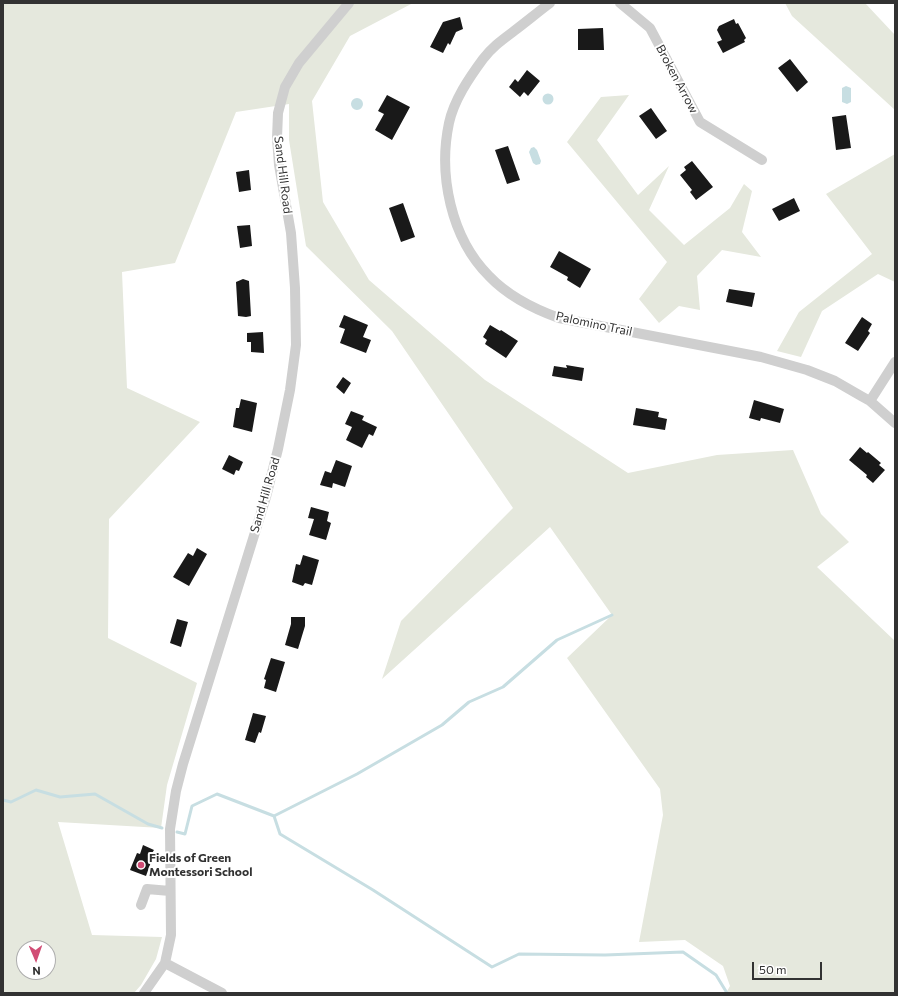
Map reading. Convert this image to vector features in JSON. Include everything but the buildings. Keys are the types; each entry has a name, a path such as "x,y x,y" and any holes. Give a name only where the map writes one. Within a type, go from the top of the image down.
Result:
{"street":[{"name":"Sand Hill Road","path":"144,993 165,962 171,935 170,829 176,792 183,764 266,497 278,449 290,390 296,345 295,288 290,233 279,165 277,138 278,113 285,86 298,63 349,3"},
{"name":"Palomino Trail","path":"550,3 492,48 482,60 462,91 455,105 449,124 446,149 446,174 449,199 460,232 477,263 490,277 521,301 542,312 559,318 738,352 807,370 835,381 870,401 895,423"},
{"name":"Broken Arrow","path":"620,3 650,28 700,122 762,160"},
{"path":"870,401 895,362"},
{"path":"141,904 147,889 170,891"},
{"path":"165,962 222,993"}],"shaded area":[{"path":"3,3 413,3 350,36 312,101 323,202 369,280 485,380 628,473 717,455 793,450 821,514 849,542 817,567 895,641 895,993 726,993 730,986 723,966 685,940 639,942 663,815 660,789 567,658 612,615 550,527 382,679 401,621 513,508 392,331 306,246 289,140 289,104 236,112 175,263 122,272 127,388 200,422 109,519 108,638 197,683 167,785 161,828 58,822 92,935 162,937 156,959 141,985 134,993 3,993"},
{"path":"785,3 865,3 895,35 895,110 792,16"},
{"path":"629,95 597,140 638,195 669,166 649,210 684,245 730,208 744,184 752,191 742,232 761,257 722,250 697,276 700,310 679,306 659,323 639,299 667,262 567,142 601,97"},
{"path":"895,154 895,282 878,274 822,311 801,357 777,351 799,312 872,254 826,194"}],"water":[{"path":"846,86 851,88 851,102 847,104 842,102 842,88"},
{"path":"548,93 552,95 554,99 552,103 548,105 544,103 542,99 544,95"},
{"path":"357,98 361,100 363,104 361,108 357,110 353,108 351,104 353,100"},
{"path":"534,147 537,150 541,161 540,164 536,165 533,163 529,152 531,148"}],"waterway":[{"path":"177,832 185,834 192,806 217,794 274,816 357,774 442,725 469,702 503,687 557,640 612,615"},
{"path":"3,800 11,802 36,790 60,797 95,794 148,824 162,828"},
{"path":"274,816 280,834 373,890 492,967 519,954 605,955 683,952 716,975 727,993"}],"place":[{"name":"Fields of Green Montessori School","path":"141,865"}]}
